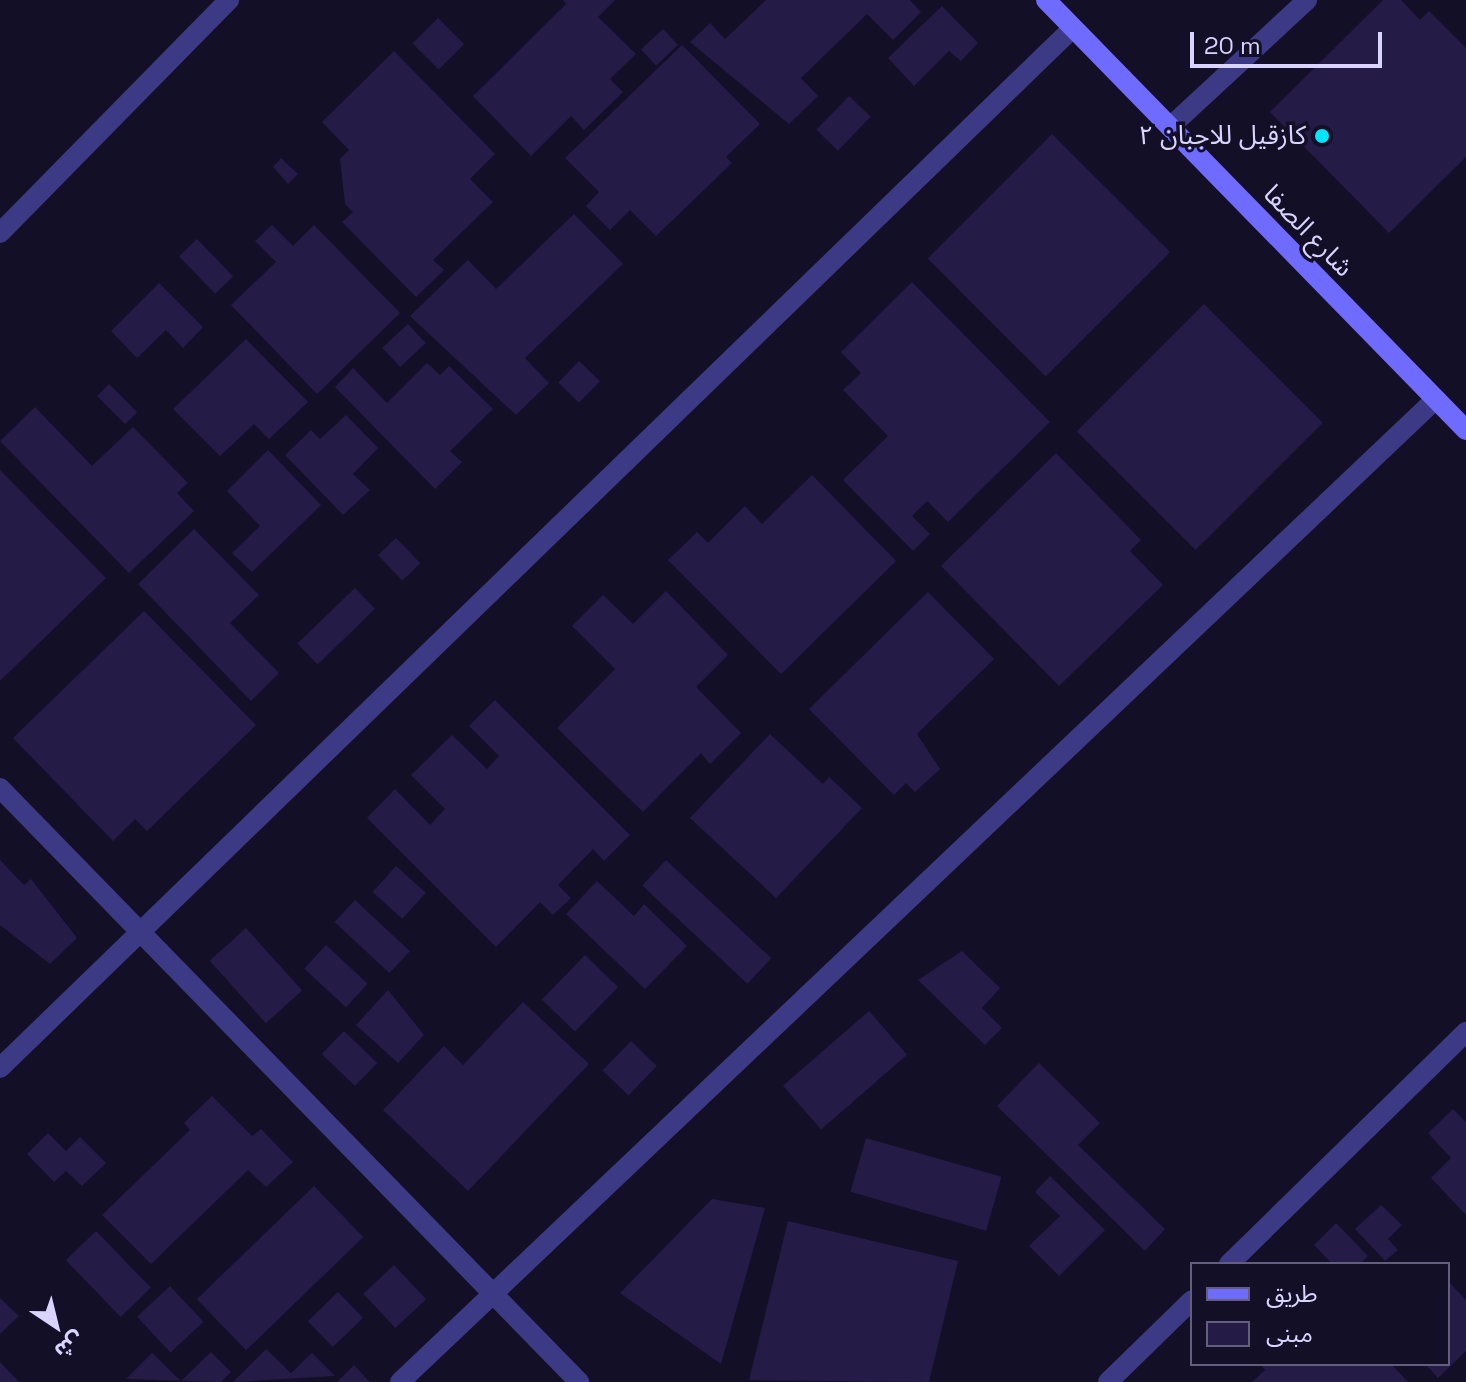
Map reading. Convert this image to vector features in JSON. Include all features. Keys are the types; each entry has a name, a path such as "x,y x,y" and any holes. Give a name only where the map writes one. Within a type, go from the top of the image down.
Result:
{"street":[{"path":"0,233 229,0"},
{"name":"شارع الصفا","path":"1046,0 1466,430"},
{"path":"1170,127 1307,0"},
{"path":"0,1068 1073,28"},
{"path":"400,1382 1436,399"},
{"path":"0,788 579,1382"},
{"path":"1231,1262 1466,1032"},
{"path":"1108,1382 1190,1302"}],"building":[{"path":"563,0 615,0 598,17 636,54 610,79 623,92 584,130 571,116 531,156 473,96 566,4"},
{"path":"766,0 910,0 921,12 893,40 867,14 801,78 818,96 789,124 690,42 710,23 725,39"},
{"path":"1383,0 1401,0 1420,20 1429,11 1466,48 1466,157 1389,233 1270,112"},
{"path":"942,6 978,43 961,61 949,51 914,86 888,58"},
{"path":"438,18 464,44 439,70 413,43"},
{"path":"663,29 678,45 656,66 641,49"},
{"path":"682,45 760,124 726,157 732,163 656,236 630,210 610,230 586,206 599,192 565,158"},
{"path":"394,51 495,154 470,179 493,202 433,260 444,270 416,297 342,222 353,212 345,204 340,159 349,150 322,122"},
{"path":"849,96 871,117 838,151 816,130"},
{"path":"1052,134 1170,252 1046,377 928,258"},
{"path":"281,158 298,174 288,184 273,167"},
{"path":"574,214 623,264 525,358 549,383 516,415 410,316 468,260 496,289"},
{"path":"272,225 293,246 314,225 400,313 317,394 231,305 276,262 255,241"},
{"path":"197,239 233,276 215,294 179,256"},
{"path":"912,282 1050,422 948,522 927,501 912,516 930,534 913,551 843,480 888,436 843,390 861,373 841,352"},
{"path":"159,283 203,327 183,348 166,330 137,358 111,331"},
{"path":"1204,304 1323,423 1196,550 1077,431"},
{"path":"408,324 426,343 400,367 382,348"},
{"path":"246,339 308,402 269,439 254,424 220,456 173,409"},
{"path":"579,361 600,381 579,403 558,383"},
{"path":"427,363 440,375 449,366 493,409 450,451 462,462 435,489 335,387 353,368 387,403"},
{"path":"109,384 137,412 125,424 97,396"},
{"path":"35,407 92,466 133,427 188,483 177,493 194,511 129,573 0,441"},
{"path":"346,415 378,448 353,474 370,490 343,515 285,455 311,430 320,439"},
{"path":"268,450 321,505 252,572 232,553 260,526 227,491"},
{"path":"1056,453 1141,540 1130,551 1163,585 1059,686 941,566"},
{"path":"0,470 106,578 0,681"},
{"path":"812,475 896,561 781,674 668,560 697,532 708,543 745,506 762,524"},
{"path":"194,529 259,595 230,623 279,673 251,701 138,584"},
{"path":"396,538 420,563 402,581 378,555"},
{"path":"355,588 375,609 318,664 297,644"},
{"path":"666,591 728,655 696,687 741,733 710,764 701,753 643,812 557,728 615,669 572,626 603,595 633,624"},
{"path":"928,592 994,659 917,734 940,769 915,792 906,783 894,795 809,709"},
{"path":"144,611 256,725 147,831 135,819 113,841 13,738"},
{"path":"495,700 630,835 604,861 593,849 558,885 571,898 553,915 540,902 496,947 367,818 395,789 430,825 445,809 411,775 452,735 487,769 499,756 469,726"},
{"path":"770,734 823,784 829,777 862,808 776,898 690,818"},
{"path":"0,860 24,885 31,879 77,938 50,964 0,925"},
{"path":"666,860 771,958 747,984 642,886"},
{"path":"396,866 426,893 402,919 373,892"},
{"path":"597,881 634,916 644,904 687,946 645,989 566,914"},
{"path":"355,900 410,951 389,973 335,922"},
{"path":"246,928 302,990 266,1023 210,961"},
{"path":"326,945 368,984 346,1007 304,968"},
{"path":"962,951 1000,988 982,1008 1002,1028 985,1045 918,980"},
{"path":"585,955 618,987 575,1032 542,1000"},
{"path":"388,990 424,1035 398,1063 356,1025"},
{"path":"523,1002 589,1064 468,1191 383,1110 444,1046 463,1065"},
{"path":"869,1011 907,1055 821,1130 783,1086"},
{"path":"344,1031 377,1063 355,1086 322,1054"},
{"path":"631,1041 657,1066 628,1096 603,1070"},
{"path":"1039,1063 1100,1123 1078,1145 1165,1229 1145,1251 997,1106"},
{"path":"212,1096 252,1136 261,1129 293,1162 266,1187 248,1170 151,1264 102,1215 190,1130 184,1123"},
{"path":"1453,1109 1466,1122 1466,1215 1431,1178 1451,1158 1428,1133"},
{"path":"48,1133 66,1151 80,1137 106,1163 82,1186 66,1171 54,1182 27,1154"},
{"path":"866,1138 1002,1177 986,1231 851,1192"},
{"path":"1050,1176 1105,1230 1059,1276 1029,1246 1060,1216 1035,1192"},
{"path":"314,1186 363,1237 246,1350 197,1299"},
{"path":"712,1199 765,1208 721,1364 620,1293"},
{"path":"1381,1205 1402,1225 1388,1239 1398,1250 1385,1261 1355,1229"},
{"path":"788,1221 958,1261 929,1382 749,1380"},
{"path":"1336,1223 1368,1256 1362,1262 1330,1262 1314,1245"},
{"path":"96,1231 151,1288 121,1317 66,1260"},
{"path":"394,1265 426,1299 395,1328 363,1294"},
{"path":"1450,1283 1466,1300 1466,1351 1438,1378 1427,1366 1450,1366"},
{"path":"170,1286 203,1322 171,1353 137,1317"},
{"path":"338,1292 363,1318 333,1347 308,1321"},
{"path":"0,1298 19,1316 0,1334"},
{"path":"266,1349 291,1373 312,1353 335,1376 233,1382"},
{"path":"211,1352 231,1372 221,1382 181,1381"},
{"path":"152,1353 181,1381 126,1379"},
{"path":"0,1362 19,1382 0,1382"},
{"path":"354,1365 370,1382 337,1382"},
{"path":"1262,1366 1393,1366 1408,1382 1252,1382 1265,1370"}],"place":[{"name":"كازقيل للاجبان ٢","path":"1322,136"}]}
